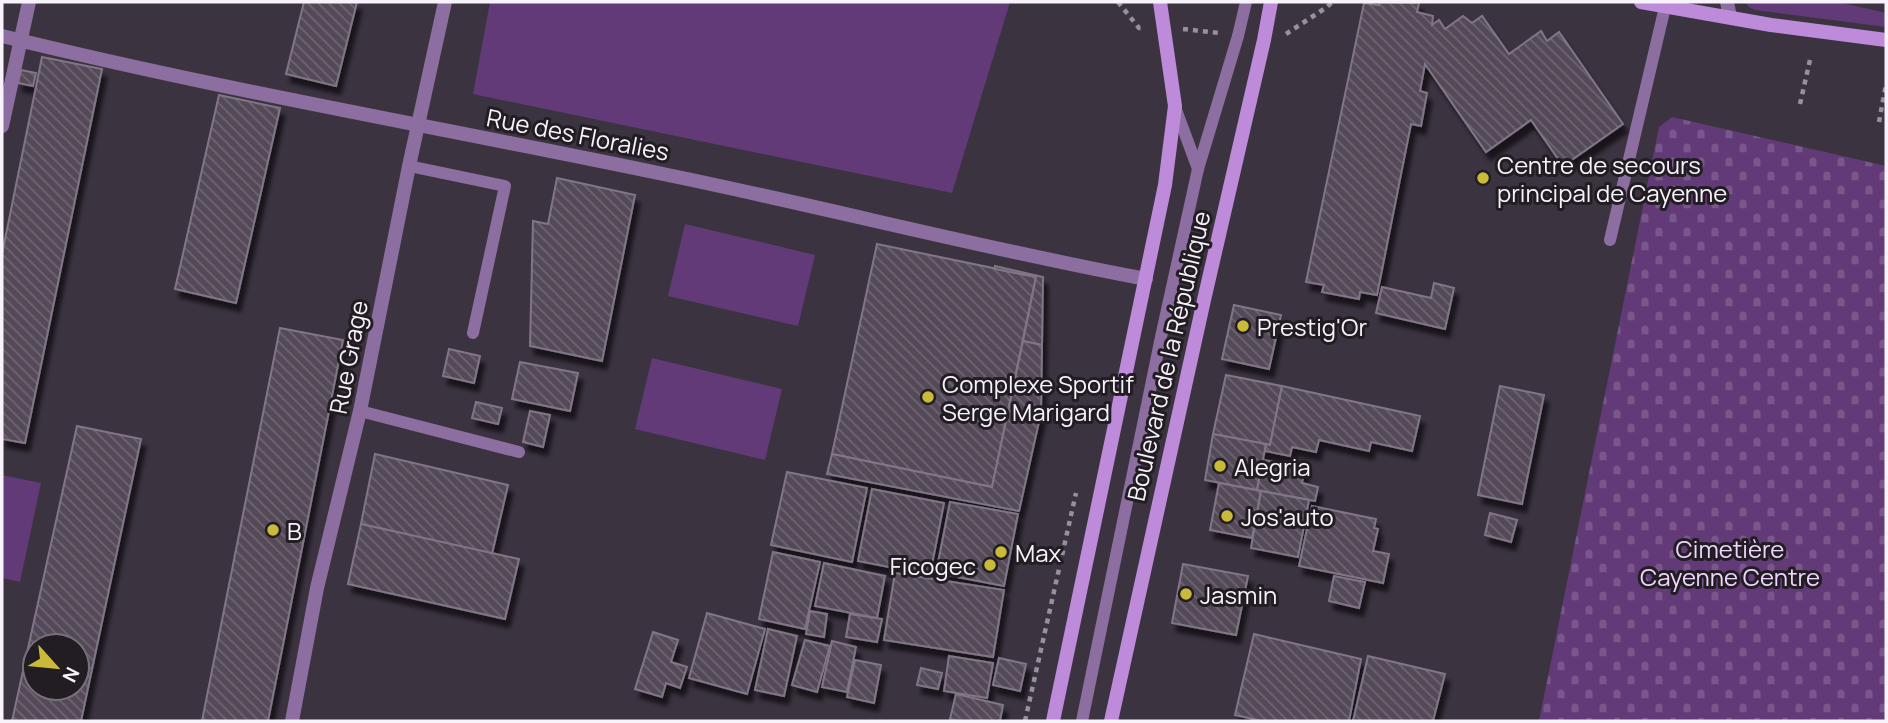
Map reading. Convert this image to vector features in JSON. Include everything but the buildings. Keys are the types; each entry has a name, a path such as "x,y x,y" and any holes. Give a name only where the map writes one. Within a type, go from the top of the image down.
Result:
{"street":[{"path":"2,126 29,2"},
{"name":"Rue Grage","path":"292,721 317,588 360,411 445,2"},
{"name":"Boulevard de la République","path":"1053,721 1165,185 1175,106 1160,2"},
{"name":"Boulevard de la République","path":"1111,721 1203,300 1264,40 1270,2"},
{"path":"1641,2 1729,9 1772,25 1886,40"},
{"name":"Rue des Floralies","path":"2,36 177,76 664,174 1146,279"}],"lane":[{"path":"1082,721 1198,169 1246,2"},
{"path":"1611,240 1668,4"},
{"path":"1175,106 1198,169"},
{"path":"409,166 505,186 473,332"},
{"path":"360,411 519,452"}],"path":[{"path":"1118,2 1139,28"},
{"path":"1281,37 1332,2"},
{"path":"1180,29 1223,34"},
{"path":"1800,104 1810,60"},
{"path":"1879,122 1886,84"},
{"path":"1025,721 1078,483"}],"green space":[{"path":"490,2 1010,2 952,193 473,94"},
{"path":"1745,2 1838,2 1886,13 1886,27 1755,10"},
{"name":"Cimetière Cayenne Centre","path":"1672,117 1886,166 1886,721 1539,721 1659,127"},
{"path":"685,224 815,255 798,326 668,296"},
{"path":"652,358 782,389 765,460 635,429"},
{"path":"2,475 41,483 20,582 2,578"}],"place":[{"name":"Centre de secours principal de Cayenne","path":"1483,178"},
{"name":"Prestig'Or","path":"1243,326"},
{"name":"Complexe Sportif Serge Marigard","path":"928,397"},
{"name":"Alegria","path":"1220,466"},
{"name":"Jos'auto","path":"1227,516"},
{"name":"B","path":"273,530"},
{"name":"Max","path":"1001,552"},
{"name":"Ficogec","path":"990,565"},
{"name":"Jasmin","path":"1186,594"}]}
